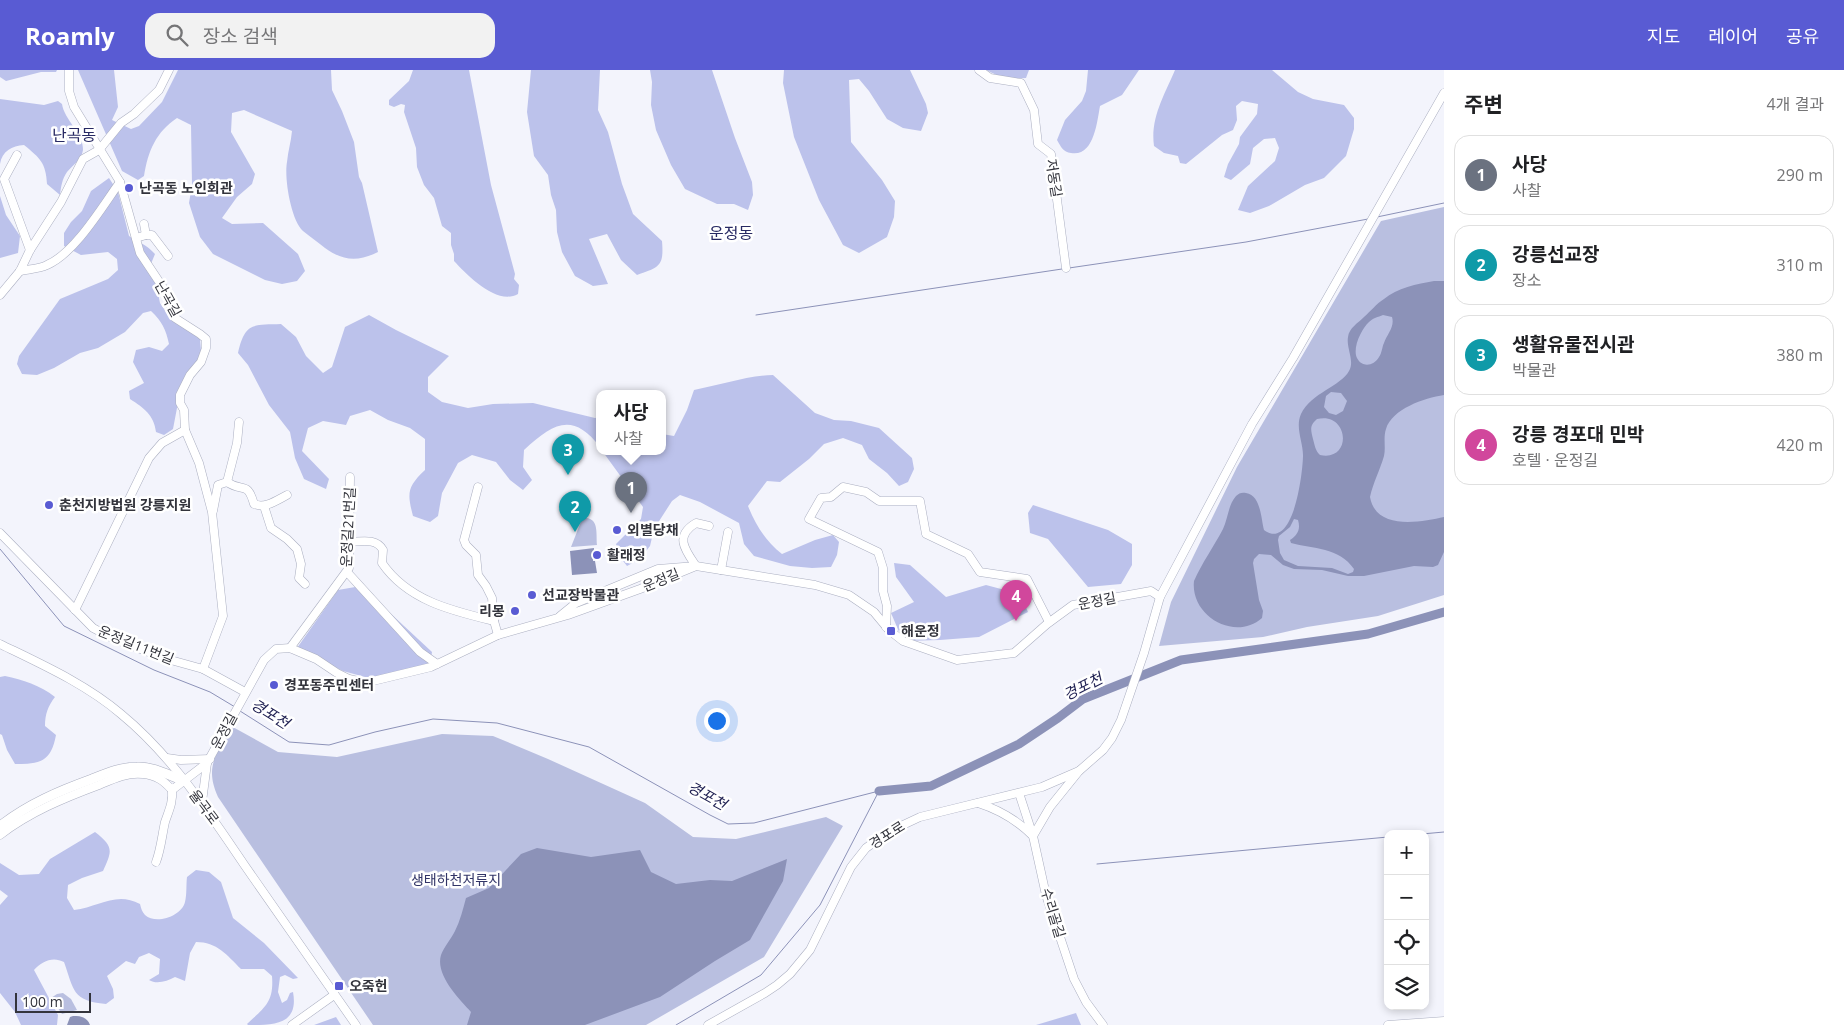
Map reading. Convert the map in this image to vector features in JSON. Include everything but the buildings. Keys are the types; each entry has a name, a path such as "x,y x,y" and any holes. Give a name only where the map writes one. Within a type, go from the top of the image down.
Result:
{"main road":[{"path":"0,826 10,818 54,793 121,768 139,766 184,781"}],"street":[{"name":"난곡길","path":"69,70 69,92 74,107 120,182 140,253 164,289 175,318 206,339 206,348 201,362 190,376 180,395 180,403 184,410 185,430 199,463 212,512 223,616 203,669"},
{"path":"0,295 20,271 30,250 61,202 83,159 99,150 121,122 134,114 159,90 169,70"},
{"name":"저동길","path":"979,70 990,78 1021,83 1034,110 1038,144 1051,154 1066,268"},
{"name":"경포로","path":"708,1025 777,986 790,974 810,950 851,867 872,843 888,832 920,817 1042,787 1079,771 1103,750 1112,738 1121,720 1160,597 1252,424 1293,358 1444,93"},
{"path":"17,155 4,179 30,250"},
{"path":"20,271 46,266 65,254 120,182"},
{"path":"144,224 146,235"},
{"path":"136,238 152,235 168,256"},
{"path":"227,482 237,443 239,422"},
{"path":"75,610 149,458 162,443 185,430"},
{"name":"운정길21번길","path":"290,648 349,568 350,477"},
{"path":"212,512 218,485 227,482 248,489 254,504 264,506 287,495"},
{"path":"478,487 464,540 476,556 478,575 492,598 494,621 498,635"},
{"path":"886,627 887,606 883,591 884,568 878,552 809,519 822,498 831,497 843,487 866,492 879,501 920,501 926,534 968,554 980,572 1027,579 1049,622"},
{"path":"264,506 271,528 291,542 297,549 301,564 299,578 305,584"},
{"path":"558,617 576,603 658,569 696,566 683,544 683,535 689,527 696,523 709,526"},
{"path":"721,570 728,532"},
{"name":"운정길11번길","path":"0,533 93,628 114,639 167,659 203,669 244,694"},
{"path":"348,542 370,541 379,544 383,550 382,563 392,574 405,587 436,605 494,621"},
{"name":"운정길","path":"172,790 208,761 259,667 269,654 276,650 290,648 316,658 343,676 362,682 402,674 437,664 498,635 640,589 696,566 815,585 849,595 874,612 886,627 903,641 957,660 1014,653 1049,622 1073,605 1151,591 1160,597"},
{"path":"347,572 420,652 437,664"},
{"name":"율곡로","path":"0,644 41,664 91,693 121,714 166,758 202,802 356,1025"},
{"path":"166,758 208,761 202,802"},
{"path":"978,803 1014,819 1033,836 1050,807 1079,771"},
{"path":"0,835 57,800 125,775 141,774 154,776 166,783 172,790 173,799 156,862"},
{"name":"수리골길","path":"1019,794 1033,836 1046,895 1074,979 1086,1002 1103,1025"},
{"path":"292,1025 334,995"},
{"path":"1388,1025 1444,1021"}],"green space":[{"path":"1444,207 1444,595 1378,616 1307,627 1263,637 1159,646 1171,602 1237,467 1381,221"},
{"path":"586,518 595,524 597,545 571,547 582,519"},
{"name":"생태하천저류지","path":"231,726 278,752 337,757 442,734 493,736 645,803 693,837 736,839 826,817 843,826 764,957 646,1025 373,1025 218,797 212,777 212,768 217,753"},
{"path":"63,993 71,999 77,1010 62,1014 51,998"}],"shaded area":[{"path":"0,70 57,70 56,72 41,72 6,81 0,77"},
{"path":"78,70 114,70 118,107 112,120 131,129 139,126 162,102 178,70 331,70 332,90 354,142 359,177 378,252 357,259 344,258 325,248 303,231 295,218 288,188 286,169 292,131 244,110 232,113 231,132 255,174 252,184 237,197 222,218 232,224 263,223 298,254 305,271 297,281 282,284 265,280 213,254 200,237 189,203 192,185 191,125 177,118 164,129 151,150 144,176 138,180 122,171"},
{"path":"413,70 469,70 491,185 515,274 514,279 519,285 518,294 510,297 492,293 474,281 454,261 451,233 442,226 434,198 424,185 417,167 416,148 404,112 405,105 401,104 394,107 389,105 389,100 409,81"},
{"path":"531,70 600,70 598,110 608,132 622,184 633,214 662,241 661,261 656,267 637,275 621,260 607,234 589,239 608,284 593,286 575,276 562,252 557,232 556,210 551,195 548,175 534,156 527,112"},
{"path":"650,70 712,70 752,182 753,195 748,210 734,204 717,204 685,189 671,165 656,130 651,105 652,82"},
{"path":"784,70 910,70 926,104 928,113 921,131 903,128 887,119 859,79 849,80 851,142 882,180 895,201 894,217 887,237 859,253 843,245 819,200 794,137 783,83"},
{"path":"986,70 1029,70 1026,78 1005,79"},
{"path":"1088,70 1139,70 1122,95 1100,106 1096,129 1085,150 1079,153 1066,152 1057,140 1065,120 1082,101 1086,91"},
{"path":"1175,70 1272,70 1298,92 1313,99 1344,105 1354,118 1354,129 1346,156 1324,178 1305,185 1269,206 1250,213 1238,210 1248,186 1275,161 1279,148 1275,138 1264,139 1253,148 1250,164 1231,180 1224,177 1228,164 1239,144 1240,137 1257,114 1258,104 1242,101 1236,106 1237,120 1233,130 1222,135 1186,164 1180,163 1178,156 1164,153 1154,146 1154,126 1159,106"},
{"path":"0,99 44,105 58,101 62,104 80,139 83,150 79,159 65,175 60,195 47,184 44,166 24,145 8,150 1,159 0,164"},
{"path":"109,178 118,192 129,236 155,254 148,271 156,283 160,303 168,315 200,339 202,362 185,386 177,408 173,429 164,435 156,432 151,416 130,399 129,391 144,383 133,362 136,350 149,347 162,351 169,344 163,326 151,311 143,313 125,332 98,348 80,353 54,368 37,375 22,374 17,364 19,356 60,299 108,279 118,270 117,259 108,252 81,255 64,246 64,233 71,222 82,211 91,191"},
{"path":"0,196 6,215 20,236 18,253 0,258"},
{"path":"1434,281 1444,281 1444,395 1418,402 1402,410 1389,422 1385,432 1384,456 1370,497 1374,508 1390,520 1412,522 1444,517 1444,552 1438,565 1433,567 1414,566 1364,576 1348,576 1322,570 1294,569 1283,565 1271,555 1259,554 1253,563 1259,600 1263,611 1262,618 1251,625 1239,627 1216,622 1199,605 1195,594 1194,581 1223,529 1233,500 1241,493 1251,495 1257,503 1264,530 1274,534 1283,530 1290,520 1299,492 1303,450 1299,419 1306,407 1318,395 1340,381 1349,371 1351,367 1348,346 1350,331 1378,303 1389,295 1408,287","holes":["1383,315 1392,317 1393,321 1380,355 1377,360 1368,365 1359,361 1356,349 1358,338 1363,329 1374,319","1331,392 1341,393 1347,401 1343,411 1336,415 1329,413 1324,407 1326,396","1317,419 1328,419 1336,422 1341,429 1343,437 1342,445 1338,451 1331,455 1320,455 1318,453 1311,431","1294,519 1298,520 1299,529 1290,540 1291,543 1333,553 1348,562 1354,569 1353,572 1348,574 1332,568 1298,566 1284,560 1280,553 1278,540 1279,536 1290,527"]},
{"path":"369,315 449,356 428,377 428,392 442,402 468,408 493,404 533,403 596,418 596,443 590,436 571,425 553,428 524,450 523,467 532,480 523,490 510,480 496,462 472,455 458,463 442,493 438,516 430,522 413,516 409,496 415,481 425,470 425,439 410,428 388,420 370,410 350,416 346,425 323,421 308,428 302,451 329,479 326,489 304,479 295,458 290,432 269,405 248,365 238,353 247,330 257,325 281,324 296,337 306,356 323,373 332,367 345,327"},
{"path":"773,375 815,413 834,420 851,421 879,428 912,458 914,469 908,482 899,486 887,473 869,459 862,445 843,438 824,444 809,459 780,482 767,481 748,506 762,533 782,554 815,540 833,535 839,542 837,555 831,567 790,566 754,556 744,544 739,523 700,502 680,495 672,501 654,529 650,546 640,559 627,566 620,557 616,544 641,519 643,507 605,455 666,455 666,435 674,436 687,410 694,390"},
{"path":"1033,505 1108,530 1132,544 1132,565 1121,584 1088,587 1048,539 1030,533 1028,513"},
{"path":"594,548 593,561 595,561 597,573 572,575 570,551"},
{"path":"894,563 910,565 946,597 986,585 1020,594 1028,612 979,637 903,641 891,613 914,602 896,577"},
{"path":"361,586 432,652 430,664 376,680 343,671 297,648 338,590"},
{"path":"5,676 43,689 55,697 47,710 45,726 56,735 51,751 43,760 15,764 7,750 0,734 0,677"},
{"path":"95,832 108,845 110,849 109,858 103,871 68,885 67,898 74,910 115,899 123,899 140,904 144,914 150,918 168,918 183,907 186,899 187,877 196,870 209,872 221,882 233,918 264,943 298,978 293,979 285,975 280,977 278,992 282,1003 293,992 294,1003 288,1017 275,1023 248,1025 270,998 272,976 264,969 241,969 216,947 196,942 190,953 185,981 175,977 159,982 149,980 159,974 160,959 149,953 139,957 135,964 126,961 107,976 113,989 114,998 106,1004 80,997 73,987 64,962 56,959 44,962 34,970 58,1015 57,1025 21,1025 15,1012 0,993 0,905 8,896 0,890 0,863 19,875 39,874 50,859"},
{"name":"생태하천저류지","path":"537,848 591,857 640,850 651,872 676,884 710,880 732,881 787,859 783,881 750,940 660,997 585,1025 467,1025 471,1012 449,986 441,971 441,955 457,927 466,898 489,888 521,854"},
{"path":"1076,1013 1081,1025 1036,1025"},
{"path":"79,1016 87,1020 90,1025 67,1025 70,1017"},
{"path":"336,1017 341,1025 314,1025"}],"waterway":[{"path":"1377,217 1444,203"},
{"path":"1069,268 1246,242 1368,219"},
{"path":"756,315 1062,269"},
{"name":"경포천","path":"0,549 64,626 154,670 210,692 235,707"},
{"name":"경포천","path":"879,791 931,786 1019,744 1083,699 1181,660 1368,634 1444,612"},
{"name":"경포천","path":"240,711 289,742 329,745 433,719 497,723 589,747 728,824 754,823 879,791"},
{"path":"676,1025 761,975 820,905 879,791"},
{"path":"1429,833 1444,832"},
{"path":"1097,864 1384,837"}],"place":[{"name":"난곡동 노인회관","path":"129,188"},
{"name":"생활유물전시관","path":"568,475"},
{"name":"춘천지방법원 강릉지원","path":"49,505"},
{"name":"사당","path":"631,513"},
{"name":"외별당채","path":"617,530"},
{"name":"강릉선교장","path":"575,532"},
{"name":"활래정","path":"597,555"},
{"name":"선교장박물관","path":"532,595"},
{"name":"리몽","path":"515,611"},
{"name":"강릉 경포대 민박","path":"1016,621"},
{"name":"해운정","path":"891,631"},
{"name":"경포동주민센터","path":"274,685"},
{"name":"오죽헌","path":"339,986"}],"district":[{"name":"난곡동","path":"74,135"},
{"name":"운정동","path":"731,233"}]}
